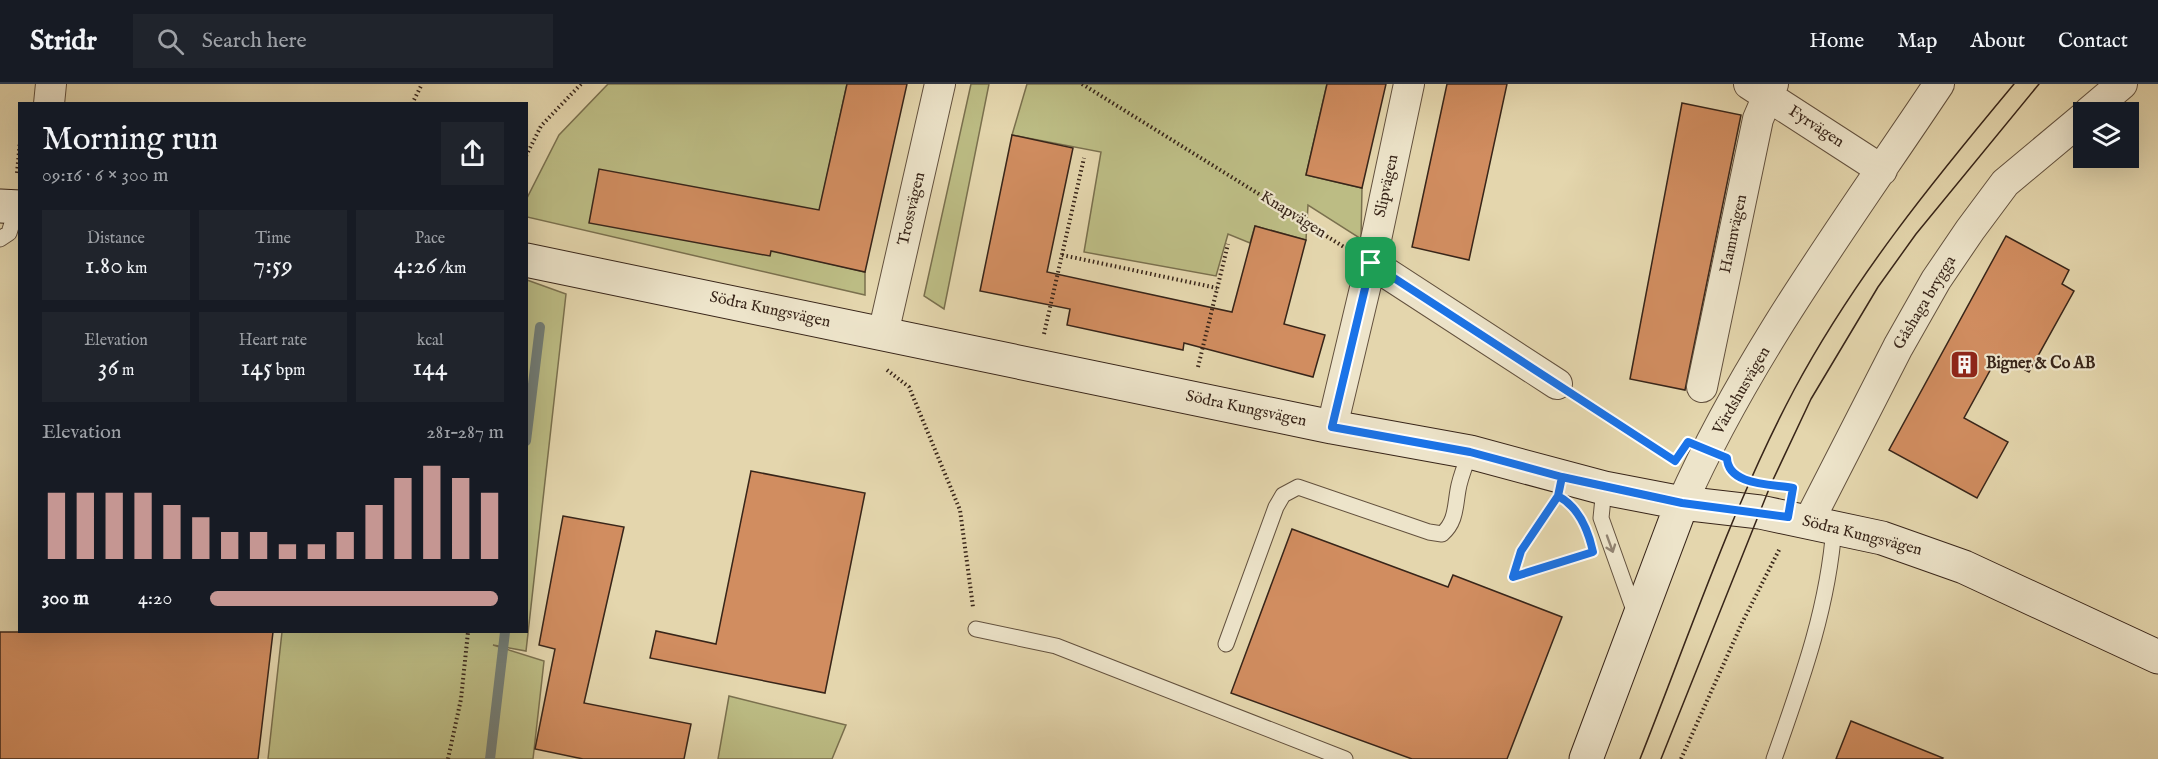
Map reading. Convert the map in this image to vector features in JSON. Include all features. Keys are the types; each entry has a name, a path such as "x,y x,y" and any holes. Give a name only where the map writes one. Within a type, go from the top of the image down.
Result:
{"street":[{"path":"49,102 51,84"},
{"name":"Trossvägen","path":"883,334 940,84"},
{"name":"Slipvägen","path":"1332,427 1371,263 1409,84"},
{"name":"Värdshusvägen","path":"1586,759 1636,619 1682,503 1726,415 1784,318 1940,84"},
{"path":"2101,102 2122,84"},
{"name":"Fyrvägen","path":"1763,88 1882,170"},
{"name":"Hamnvägen","path":"1702,387 1763,88"},
{"name":"Gåshaga brygga","path":"1810,522 1898,347 1958,246 2005,183 2073,126"},
{"name":"Södra Kungsvägen","path":"528,260 1332,427 1470,452 1604,488 1682,503 1810,522 1910,546 1964,567 2158,657"},
{"path":"1371,263 1557,384"}],"lane":[{"path":"0,238 9,233 12,207"},
{"path":"1226,644 1276,507 1289,489 1298,487 1429,532 1442,534 1450,528 1458,488 1470,452"},
{"path":"1604,488 1601,518 1636,619"},
{"path":"1774,759 1812,651 1831,570 1810,522"},
{"path":"976,629 1056,646 1345,759"}],"path":[{"path":"413,102 422,84"},
{"path":"528,152 541,126 580,84"},
{"name":"Knapvägen","path":"1082,84 1371,263"},
{"path":"1043,338 1084,158"},
{"path":"17,175 18,164"},
{"path":"1198,370 1228,244"},
{"path":"1062,255 1217,288"},
{"path":"883,334 875,361 909,387 960,510 976,629"},
{"path":"1557,384 1675,461 1688,442 1708,450"},
{"path":"1562,477 1558,496 1521,551 1513,577 1593,552"},
{"path":"1681,759 1742,623 1781,546 1810,522"},
{"path":"1592,545 1595,562"},
{"path":"448,759 461,699 468,633"}],"green space":[{"path":"608,84 847,84 809,259 865,272 865,295 528,217 528,196 559,135"},
{"path":"971,84 989,84 944,309 924,296"},
{"path":"1027,84 1327,84 1306,175 1362,188 1361,239 1308,205 1306,240 1255,226 1250,243 1228,234 1216,276 1084,252 1101,152 1012,135"},
{"path":"528,280 566,294 526,651 493,645 544,661 533,759 268,759 282,633 528,633"},
{"path":"729,696 846,725 832,759 718,759"}],"building":[{"path":"847,84 907,84 865,272 771,251 770,256 589,223 599,169 819,210"},
{"path":"1327,84 1386,84 1362,188 1306,175"},
{"path":"1447,84 1507,84 1469,260 1412,247"},
{"path":"1682,103 1741,115 1685,390 1630,379"},
{"path":"1012,135 1073,148 1047,272 1232,312 1255,226 1306,240 1284,324 1325,335 1313,377 1184,343 1183,350 1067,325 1070,309 980,291"},
{"name":"Bigner & Co AB","path":"2006,236 2069,270 2062,284 2074,291 2029,372 1998,356 1964,418 2008,442 1977,498 1889,450"},
{"path":"751,471 865,493 825,693 650,658 656,631 716,644"},
{"path":"563,516 624,527 584,703 691,724 684,759 583,759 535,749 555,649 539,645"},
{"path":"1292,529 1448,587 1453,575 1562,617 1507,759 1412,759 1231,693"},
{"path":"0,632 273,633 258,759 0,759"},
{"path":"1851,721 1943,758 1836,759"}],"waterway":[{"path":"528,425 540,327"},
{"path":"490,759 505,633"}],"tram line":[{"path":"1640,759 1731,526 1794,390 1842,309 1896,231 2014,84"},
{"path":"1661,759 1771,484 1811,399 1878,287 1916,234 2039,84"}],"place":[{"name":"Bigner & Co AB","path":"1965,364"}],"route":[{"path":"1371,263 1332,427 1470,452 1562,477 1558,496 1574,504 1590,539 1593,552 1513,577 1521,551 1558,496 1562,477 1604,488 1682,503 1788,517 1793,488 1751,482 1736,475 1727,465 1727,458 1688,442 1675,461 1371,263"}]}
